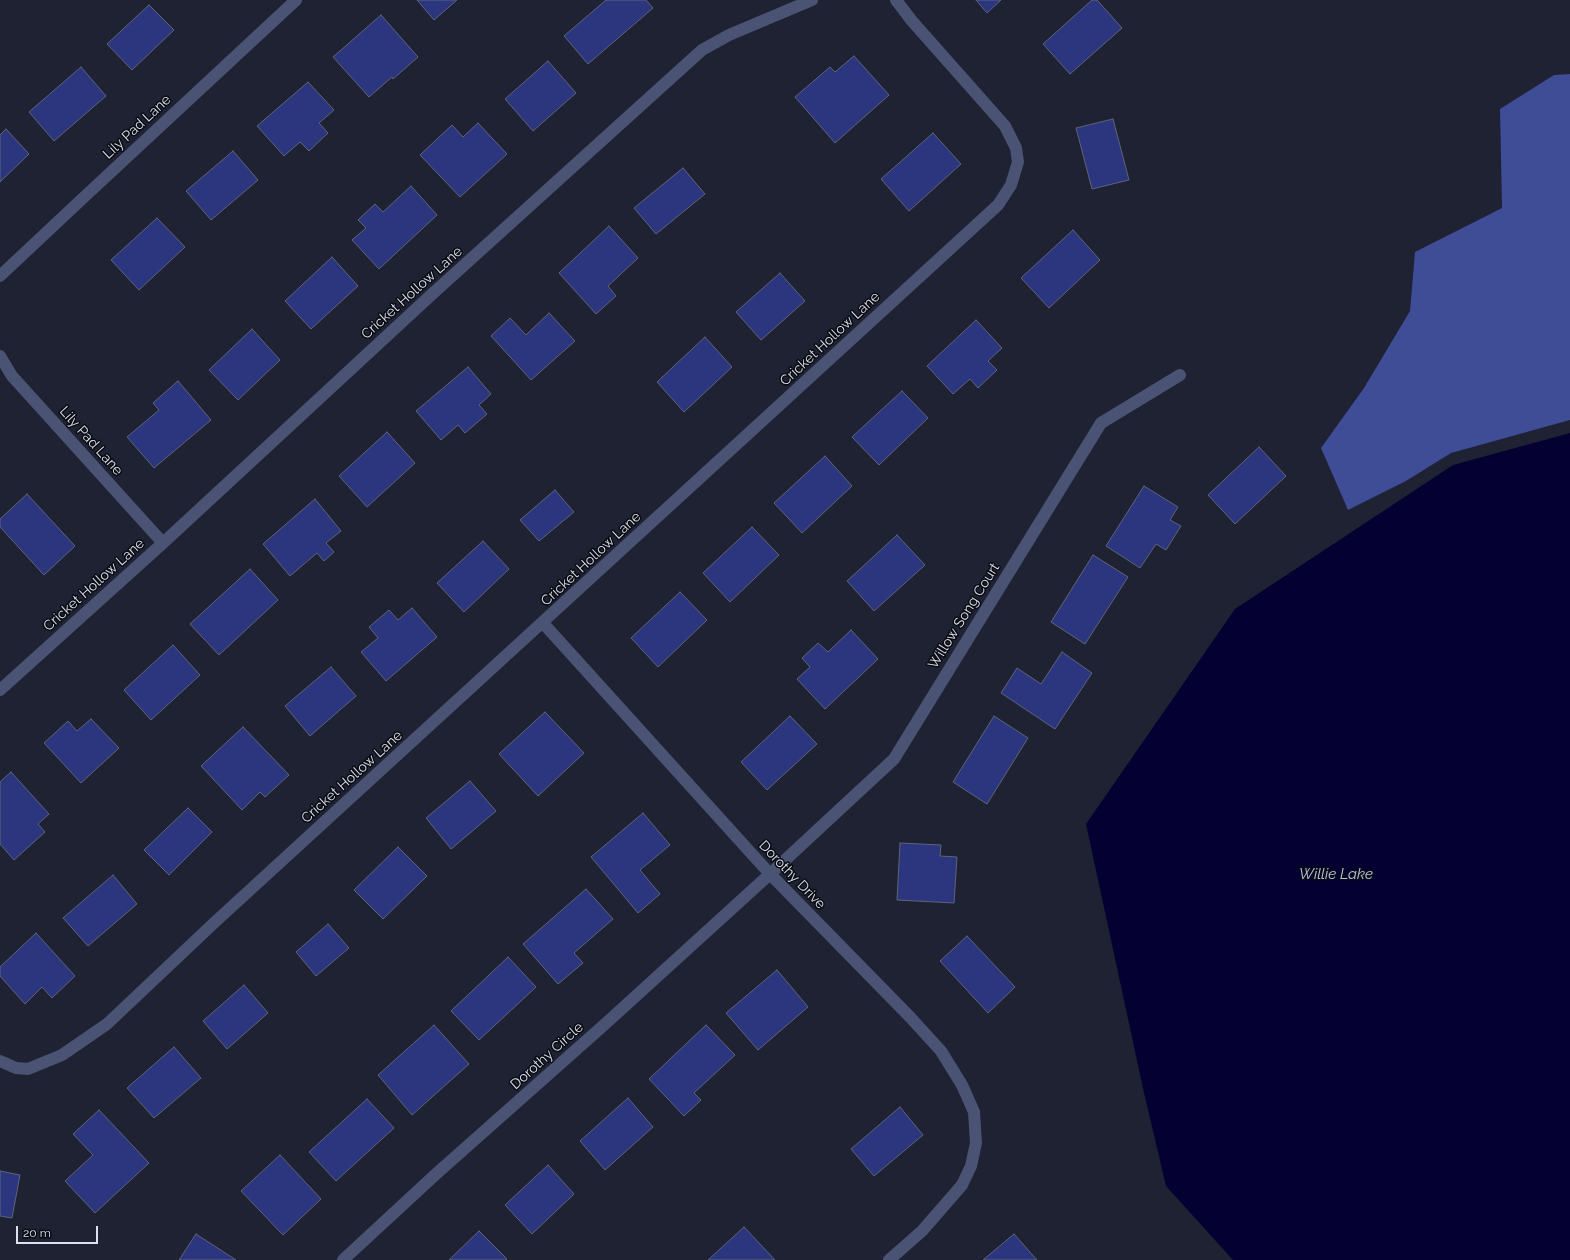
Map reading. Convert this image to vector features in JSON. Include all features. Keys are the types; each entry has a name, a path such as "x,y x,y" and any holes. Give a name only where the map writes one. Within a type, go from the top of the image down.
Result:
{"street":[{"name":"Lily Pad Lane","path":"0,276 296,0"},
{"name":"Cricket Hollow Lane","path":"0,690 702,50 729,35 812,0"},
{"name":"Cricket Hollow Lane","path":"0,1061 16,1068 28,1069 62,1055 107,1024 221,917 998,205 1011,185 1018,162 1016,148 1005,126 912,21 896,0"},
{"name":"Lily Pad Lane","path":"0,356 12,376 163,543"},
{"name":"Willow Song Court","path":"770,874 894,759 1101,424 1180,375"},
{"name":"Dorothy Drive","path":"543,623 770,874 910,1017 941,1051 962,1085 974,1112 976,1142 971,1166 962,1185 922,1231 888,1260"},
{"name":"Dorothy Circle","path":"343,1260 436,1174 604,1025 770,874"}],"shaded area":[{"path":"1570,74 1570,420 1451,453 1406,481 1348,510 1321,448 1364,388 1410,311 1415,252 1502,208 1500,109 1554,75"}],"water":[{"name":"Willie Lake","path":"1570,433 1570,1260 1233,1260 1166,1186 1144,1093 1086,824 1235,609 1453,465"}],"building":[{"path":"417,0 457,0 434,20"},
{"path":"606,0 646,0 653,8 588,64 564,36"},
{"path":"976,0 1001,0 987,13"},
{"path":"1092,0 1097,0 1122,28 1070,74 1043,44"},
{"path":"149,5 174,30 132,70 107,44"},
{"path":"381,15 418,57 393,79 392,77 369,97 333,57"},
{"path":"854,56 889,95 835,143 795,97 830,67 835,72"},
{"path":"548,61 576,93 533,131 505,99"},
{"path":"81,67 106,96 54,141 29,112"},
{"path":"308,82 334,110 319,123 328,133 309,151 300,142 284,156 257,126"},
{"path":"1113,119 1129,180 1092,189 1076,128"},
{"path":"478,123 507,154 460,197 420,155 452,125 463,137"},
{"path":"6,129 29,154 0,182 0,135"},
{"path":"933,133 961,164 909,211 881,179"},
{"path":"233,151 258,180 211,220 186,191"},
{"path":"683,168 705,194 656,234 634,208"},
{"path":"411,186 437,215 379,269 352,240 366,228 358,220 375,204 383,212"},
{"path":"157,218 185,247 139,290 111,260"},
{"path":"609,226 638,258 608,286 616,296 596,314 559,273"},
{"path":"1073,230 1100,260 1049,308 1021,278"},
{"path":"332,257 358,286 311,329 285,301"},
{"path":"780,273 805,301 761,340 736,312"},
{"path":"549,313 575,341 531,380 491,336 510,318 526,335"},
{"path":"976,320 1002,348 988,361 997,370 978,388 970,379 953,394 927,366"},
{"path":"252,329 280,360 238,400 209,370"},
{"path":"705,337 732,367 684,412 657,382"},
{"path":"468,367 491,394 479,405 487,414 465,433 458,425 441,440 416,411"},
{"path":"178,381 211,420 154,468 127,437 159,410 153,403"},
{"path":"902,391 928,418 879,465 852,437"},
{"path":"387,432 415,463 367,507 339,476"},
{"path":"1259,447 1286,476 1235,524 1208,495"},
{"path":"825,456 852,486 802,533 774,503"},
{"path":"1144,486 1178,507 1170,520 1181,526 1166,550 1156,544 1140,568 1106,546"},
{"path":"555,490 574,512 539,541 520,520"},
{"path":"27,494 75,546 44,575 0,527 0,519"},
{"path":"315,499 341,531 326,543 334,552 324,561 317,553 290,576 263,544"},
{"path":"752,527 779,555 730,602 703,573"},
{"path":"897,535 925,565 874,611 847,581"},
{"path":"483,541 509,569 464,612 437,583"},
{"path":"1093,555 1128,577 1085,644 1051,622"},
{"path":"250,569 278,600 219,655 190,624"},
{"path":"680,592 707,620 658,667 631,638"},
{"path":"412,608 437,637 386,681 361,652 378,638 369,627 389,610 398,620"},
{"path":"851,630 878,659 825,709 797,679 810,667 802,658 818,643 828,652"},
{"path":"173,645 200,675 151,720 124,690"},
{"path":"1062,652 1092,673 1055,729 1001,693 1017,668 1041,684"},
{"path":"331,667 356,696 310,736 285,706"},
{"path":"545,712 584,753 538,796 499,754"},
{"path":"790,716 817,744 767,790 741,762"},
{"path":"994,716 1028,738 987,804 953,782"},
{"path":"91,719 119,748 81,783 44,743 68,721 77,731"},
{"path":"243,727 289,775 265,797 260,792 242,810 201,766"},
{"path":"11,772 49,814 38,824 45,832 14,860 0,844 0,782"},
{"path":"470,781 496,811 451,849 426,818"},
{"path":"188,808 212,832 169,875 144,850"},
{"path":"643,813 670,845 640,870 660,894 638,913 591,857"},
{"path":"900,843 941,845 940,856 957,857 954,903 897,900"},
{"path":"398,847 427,876 383,919 354,890"},
{"path":"113,875 137,904 88,946 63,918"},
{"path":"586,889 613,919 574,953 583,963 558,984 523,944"},
{"path":"328,924 349,948 316,976 296,952"},
{"path":"36,933 75,976 52,998 42,987 25,1004 0,976 0,967"},
{"path":"967,936 1015,987 988,1013 940,961"},
{"path":"508,957 536,987 479,1040 451,1011"},
{"path":"777,970 808,1007 758,1050 726,1013"},
{"path":"244,985 268,1013 227,1049 203,1021"},
{"path":"434,1025 469,1064 412,1115 378,1075"},
{"path":"706,1025 735,1055 694,1093 701,1100 684,1116 649,1079"},
{"path":"174,1047 201,1078 154,1118 127,1088"},
{"path":"628,1098 653,1127 605,1170 580,1141"},
{"path":"367,1099 394,1128 336,1181 309,1152"},
{"path":"900,1107 923,1135 874,1176 851,1149"},
{"path":"99,1110 149,1163 95,1213 65,1181 93,1155 73,1134"},
{"path":"280,1155 321,1199 283,1235 241,1191"},
{"path":"548,1165 574,1194 532,1234 505,1205"},
{"path":"0,1171 20,1175 12,1218 0,1216"},
{"path":"744,1227 775,1260 708,1260"},
{"path":"479,1231 507,1259 449,1260"},
{"path":"196,1234 236,1260 179,1260"},
{"path":"1014,1234 1037,1260 983,1260"}]}
